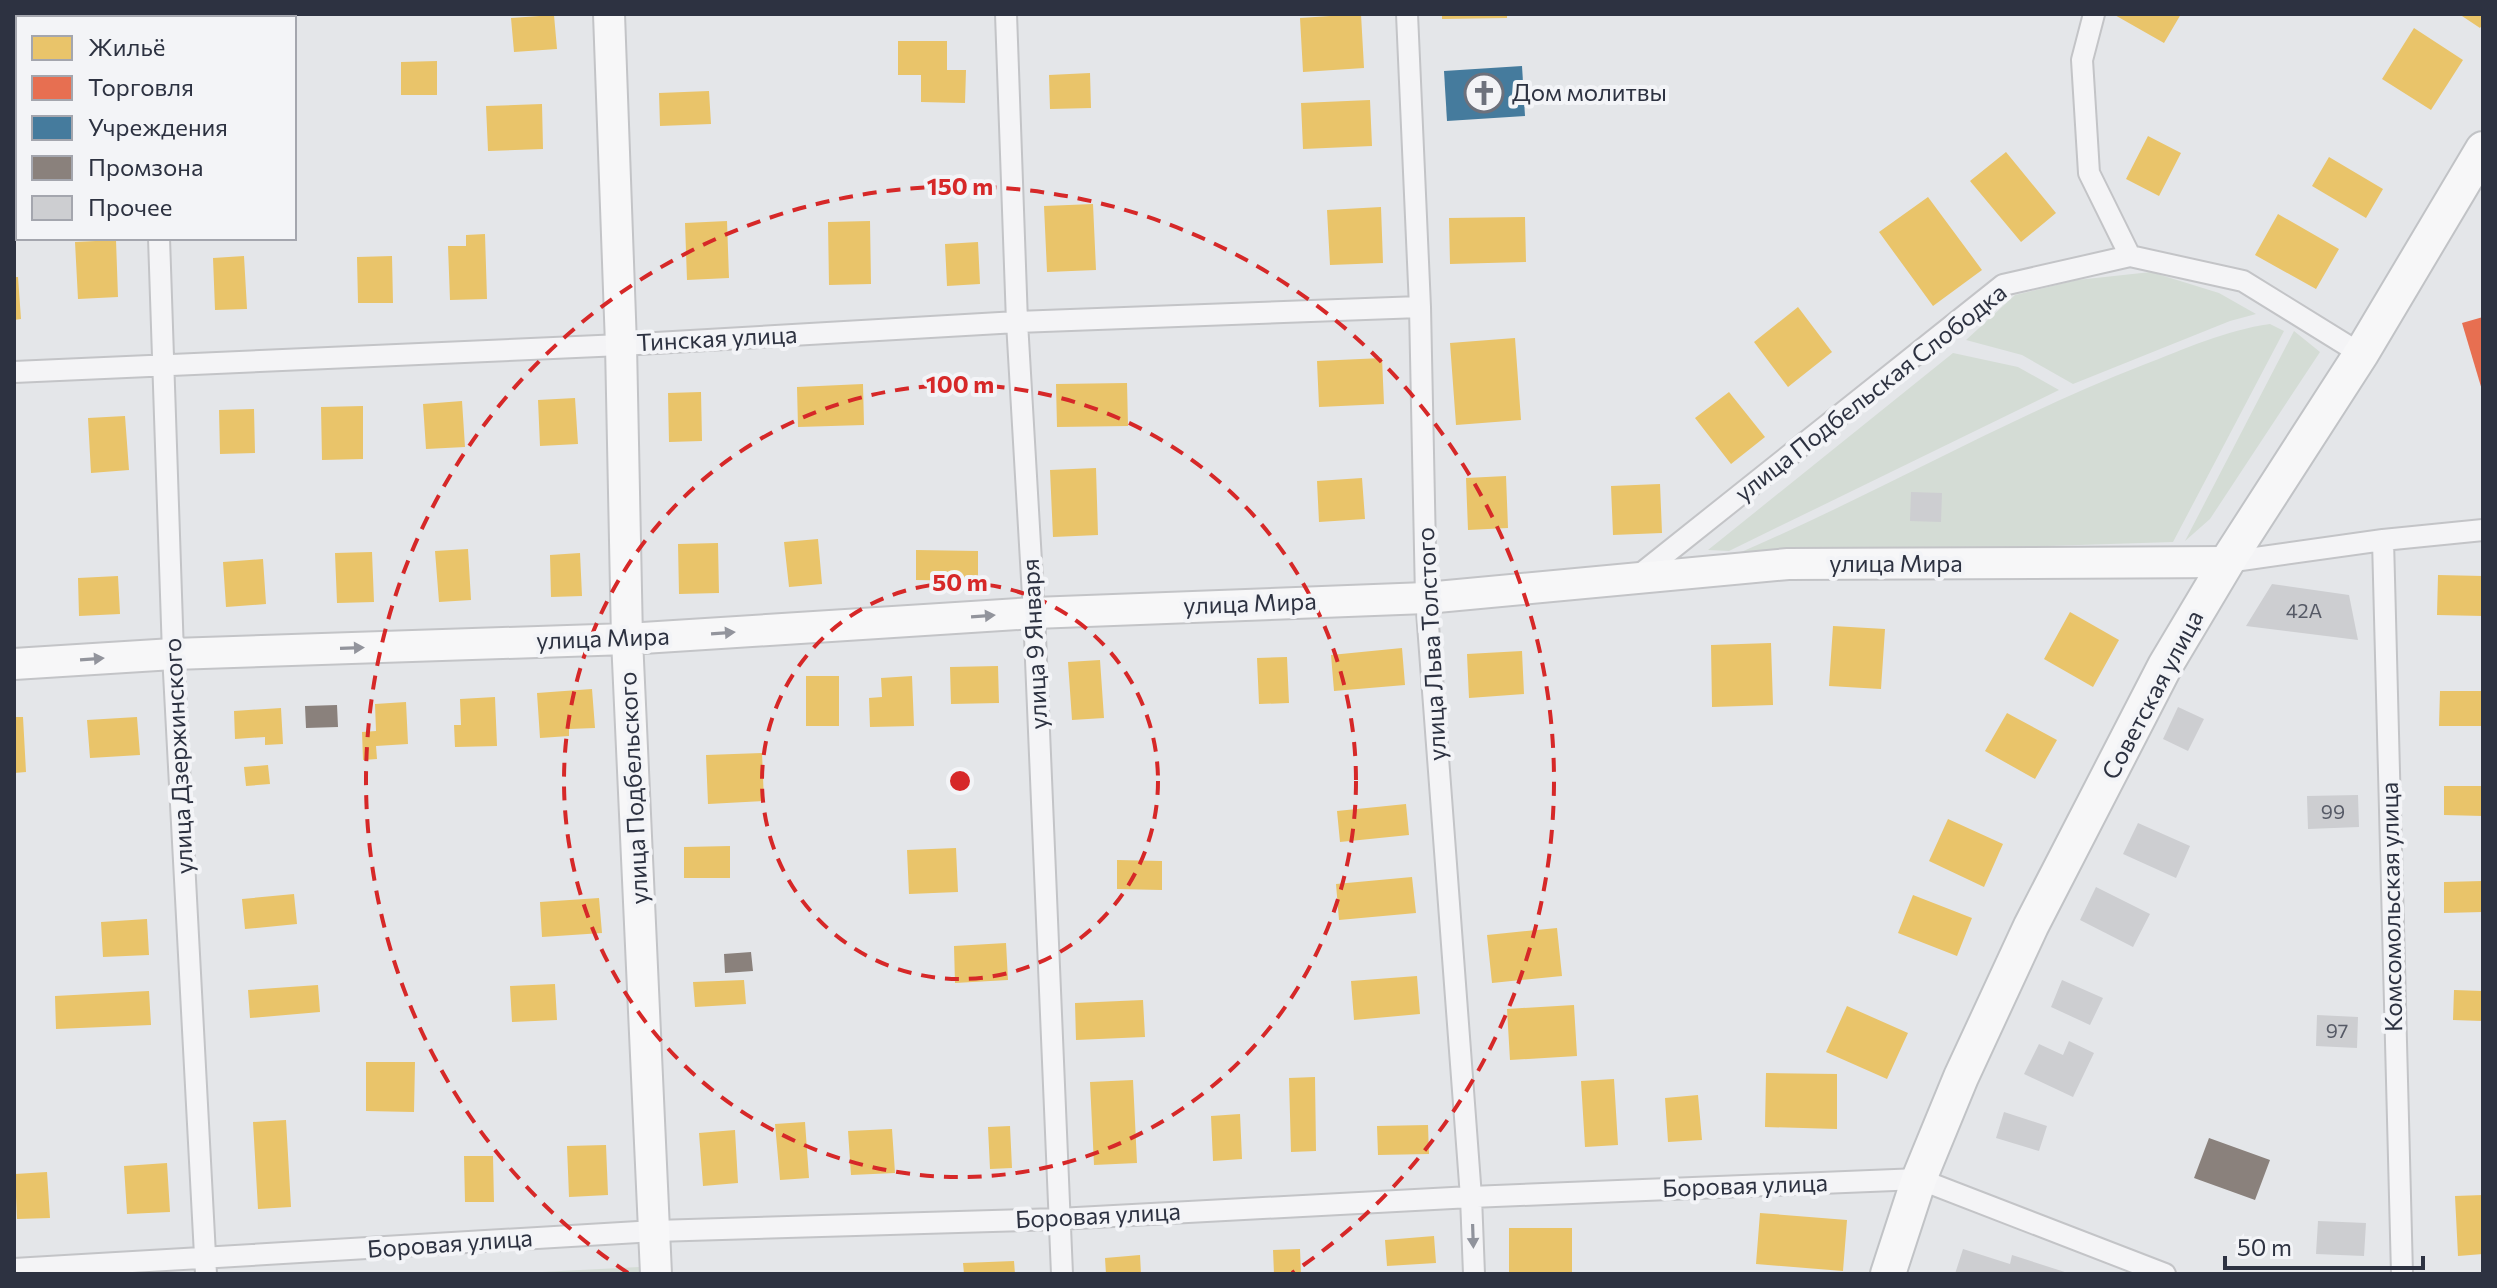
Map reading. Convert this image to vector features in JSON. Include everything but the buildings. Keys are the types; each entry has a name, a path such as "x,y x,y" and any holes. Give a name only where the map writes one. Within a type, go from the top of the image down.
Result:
{"main road":[{"name":"улица Подбельского","path":"609,14 621,345 627,639 656,1274"},
{"name":"Советская улица","path":"1888,1274 1919,1179 1961,1077 2031,926 2165,666 2227,562 2361,354 2483,149"},
{"name":"улица Мира","path":"14,664 173,654 627,639 1034,613 1426,598 1788,564 2227,562"}],"street":[{"name":"улица 9 Января","path":"1006,14 1017,322 1034,613 1062,1274"},
{"name":"улица Льва Толстого","path":"1407,14 1420,307 1426,598 1471,1197 1474,1274"},
{"path":"2094,14 2082,60 2089,173 2130,256 2243,281 2361,354"},
{"name":"улица Дзержинского","path":"159,240 173,654 205,1266"},
{"name":"улица Подбельская Слободка","path":"1635,578 2003,285 2130,256"},
{"name":"Тинская улица","path":"14,372 621,345 1017,322 1420,307"},
{"name":"улица Мира","path":"2227,562 2383,540 2483,530"},
{"name":"Комсомольская улица","path":"2383,540 2402,1274"},
{"name":"Боровая улица","path":"14,1269 205,1266 655,1231 1058,1219 1471,1197 1919,1179 2165,1274"}],"shaded area":[{"path":"2151,272 2219,293 2256,314 2230,321 2073,384 2022,355 1966,340 2015,295 2077,280"},
{"path":"2270,324 2284,331 2173,542 1732,556 2091,387 2206,341"},
{"path":"2294,331 2320,352 2210,519 2185,541"},
{"path":"1953,353 2018,367 2059,390 1729,551 1708,550"},
{"path":"639,1267 639,1274 502,1274"}],"place":[{"name":"Дом молитвы","path":"1484,93"}]}
